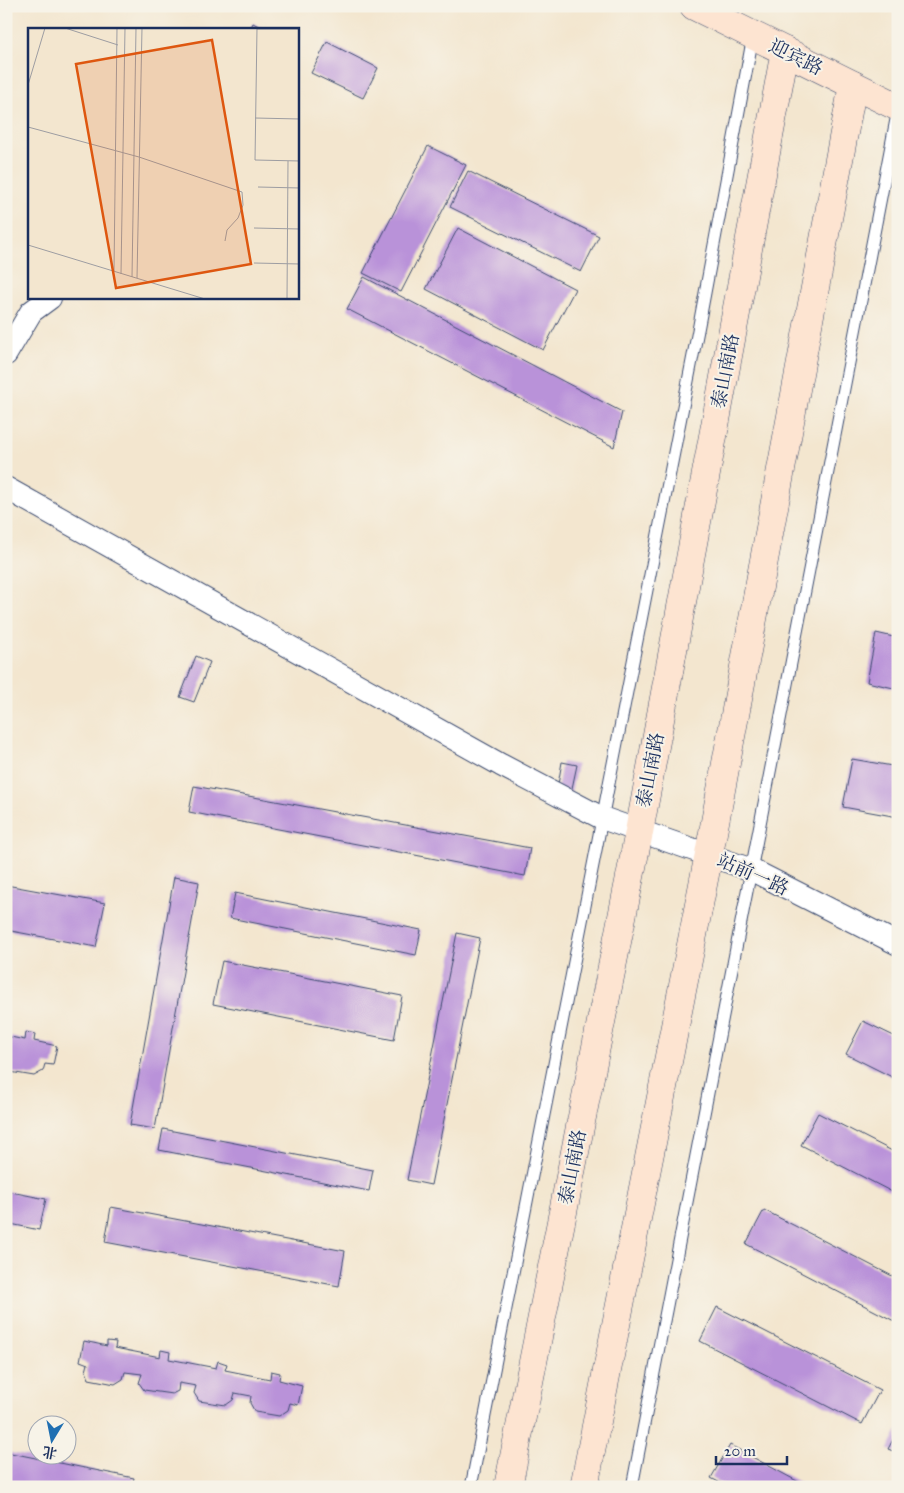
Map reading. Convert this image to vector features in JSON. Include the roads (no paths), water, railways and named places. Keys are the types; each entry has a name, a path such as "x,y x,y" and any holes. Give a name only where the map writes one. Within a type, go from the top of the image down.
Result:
{"street":[{"name":"迎宾路","path":"694,6 898,108"},
{"name":"泰山南路","path":"508,1487 639,832 785,51"},
{"path":"584,1487 709,854 852,84"},
{"path":"6,354 30,312 49,299"},
{"name":"站前一路","path":"6,488 492,760 602,818 752,870 898,944"}],"lane":[{"path":"471,1487 701,316 753,36"},
{"path":"632,1487 898,108"}]}
